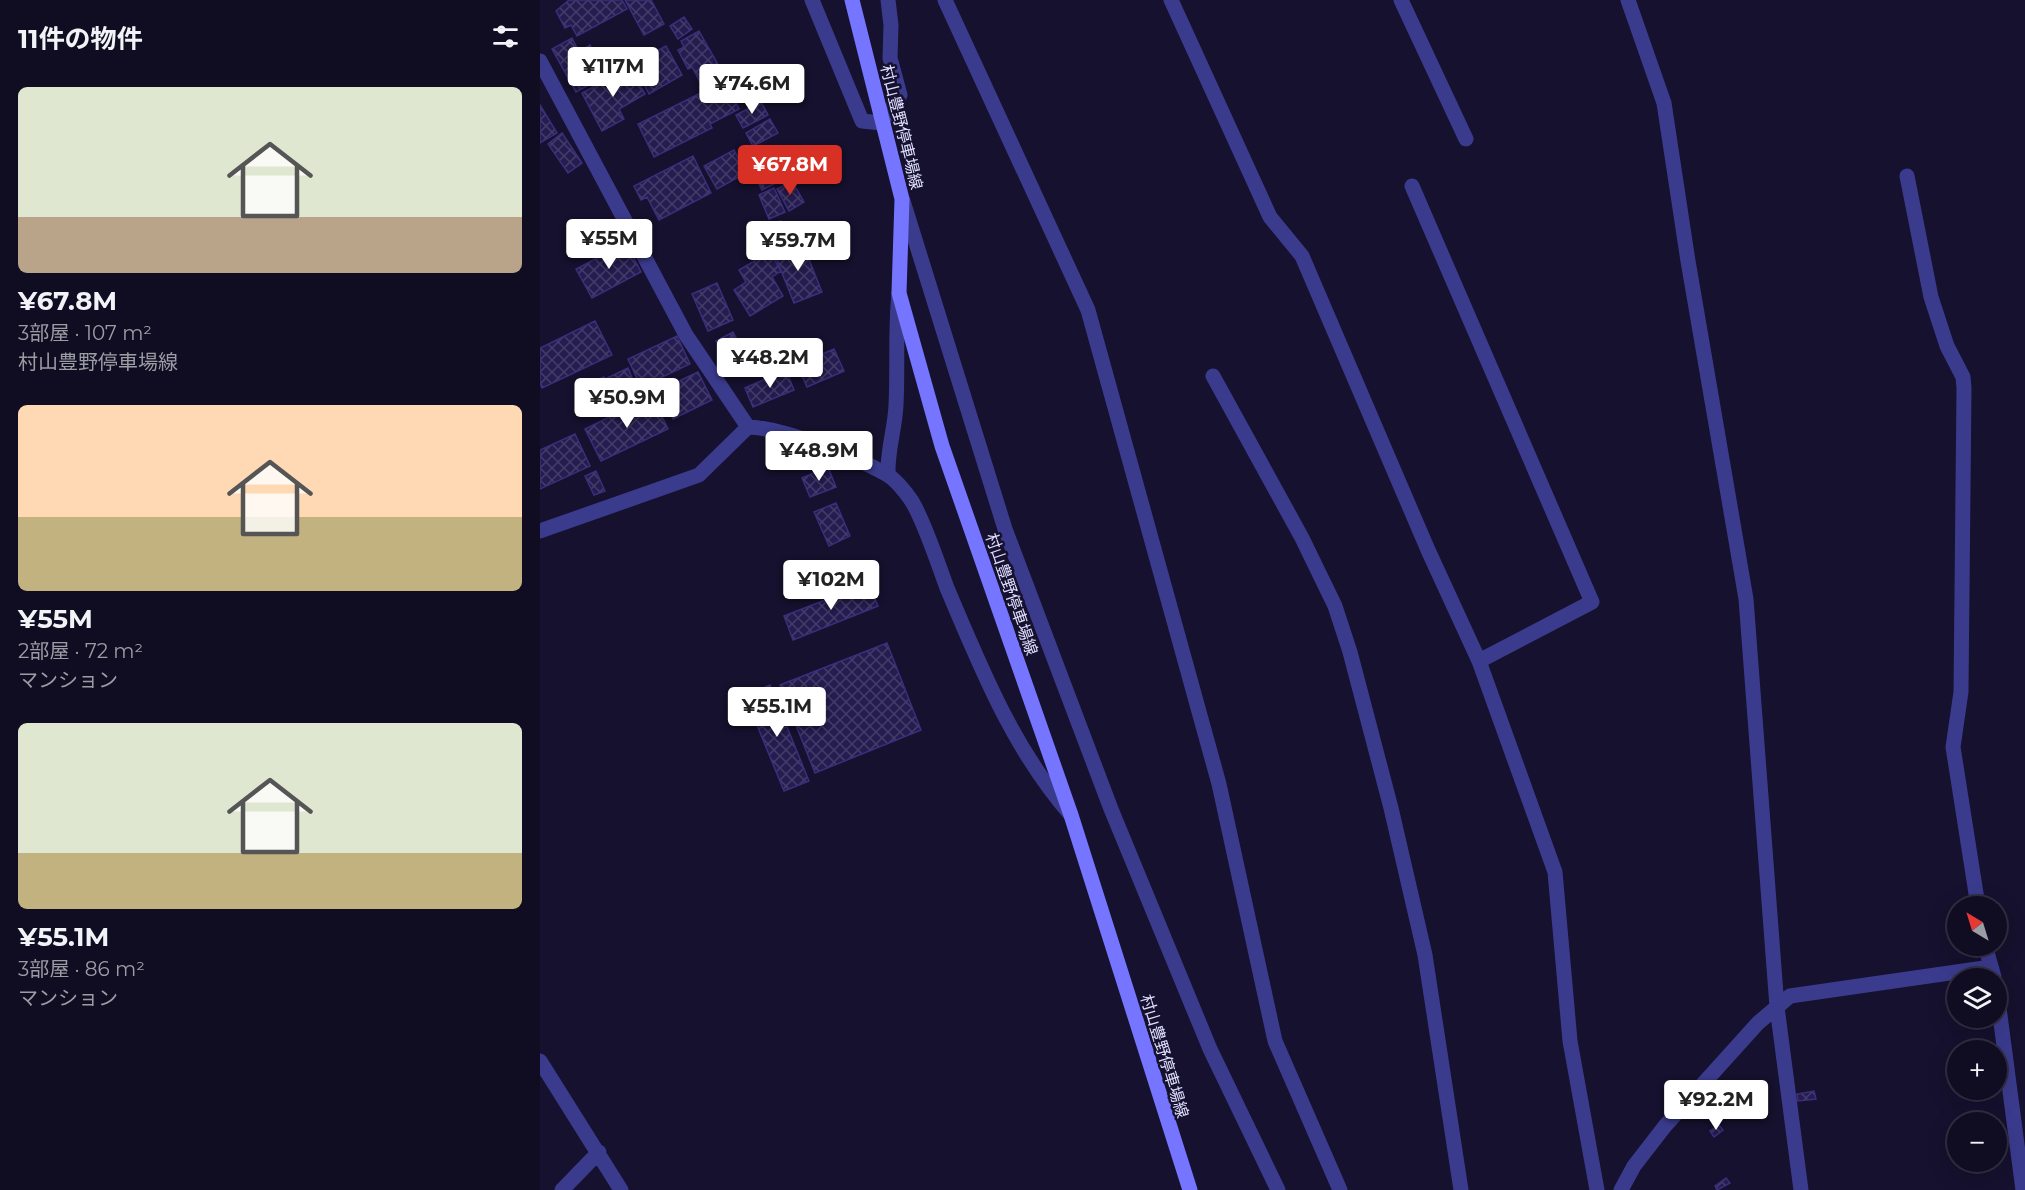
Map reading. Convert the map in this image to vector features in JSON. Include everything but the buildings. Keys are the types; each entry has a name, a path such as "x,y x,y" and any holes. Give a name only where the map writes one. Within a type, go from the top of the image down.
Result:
{"main road":[{"name":"村山豊野停車場線","path":"852,0 902,199 899,293 942,446 1071,815 1190,1190"}],"street":[{"path":"812,0 862,121 882,123 900,94 890,58 891,25 888,0"},
{"path":"945,0 1088,310 1219,784 1275,1041 1340,1190"},
{"path":"1172,0 1270,217 1302,256 1423,539 1479,661 1555,872 1570,1041 1597,1190"},
{"path":"1401,0 1466,139"},
{"path":"1628,0 1664,104 1686,249 1746,599 1777,1007 1801,1190"},
{"path":"540,61 686,334 748,427"},
{"path":"1907,176 1931,297 1947,346 1963,377 1961,692 1953,747 1976,896"},
{"path":"1412,186 1592,602 1479,661"},
{"path":"902,199 1005,529 1085,742 1210,1049 1278,1190"},
{"path":"888,475 887,454 896,406 894,336 899,293"},
{"path":"1213,376 1302,538 1335,606 1350,652 1391,808 1425,955 1461,1190"},
{"path":"540,531 699,475 748,427 768,428 888,475 911,500 970,644 1018,743 1043,783 1071,815"},
{"path":"1621,1190 1634,1166 1665,1126 1738,1044 1790,996 1947,978"},
{"path":"2002,1028 2023,1190"},
{"path":"540,1061 621,1190"},
{"path":"562,1190 599,1152"}]}
